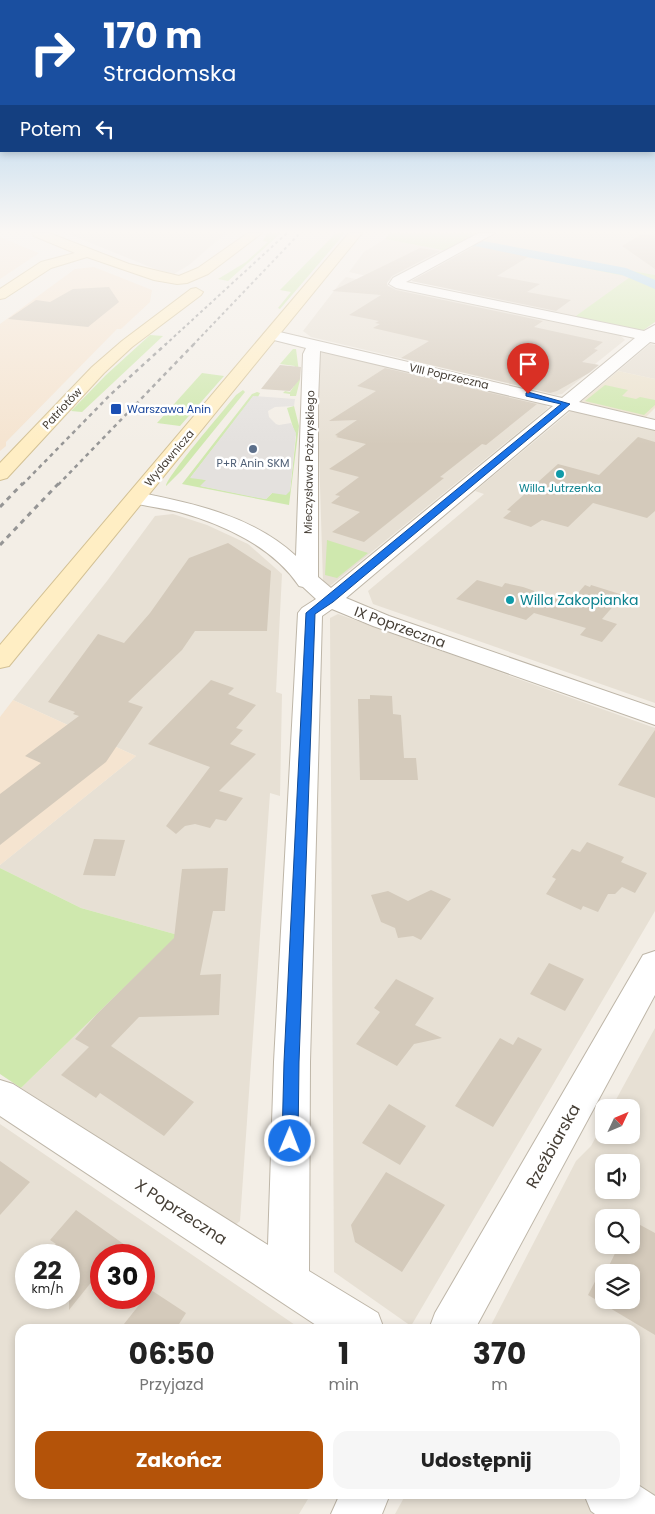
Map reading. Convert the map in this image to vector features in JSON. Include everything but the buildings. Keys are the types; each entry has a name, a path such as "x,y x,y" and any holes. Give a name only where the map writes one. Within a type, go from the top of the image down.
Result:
{"main road":[{"name":"Patriotów","path":"127,344 163,304"},
{"name":"Patriotów","path":"0,474 98,370 127,344 179,304"},
{"name":"Wydawnicza","path":"0,661 297,304"}],"street":[{"path":"493,304 652,335"},
{"name":"VIII Poprzeczna","path":"271,335 655,425"},
{"path":"288,1281 292,1062 320,607 652,335"},
{"name":"Mieczysława Pożaryskiego","path":"307,581 309,402 311,354 315,344"},
{"name":"IX Poprzeczna","path":"136,498 183,507 242,529 278,551 307,581 320,607 381,620 655,717"},
{"name":"Rzeźbiarska","path":"454,1324 655,964"},
{"name":"X Poprzeczna","path":"0,1096 354,1324"},
{"path":"356,1514 364,1499"},
{"path":"616,1499 638,1514"}],"shaded area":[{"path":"28,304 148,304 121,329 117,329 6,442 6,446 0,451 0,324"},
{"path":"324,304 474,304 619,334 625,340 562,394 556,395 311,337 303,331"},
{"path":"508,304 594,304 573,318"},
{"path":"650,344 655,345 655,379 618,371"},
{"path":"324,350 544,403 548,408 330,586 323,582 316,358"},
{"path":"618,371 655,379 655,408 645,418 581,402"},
{"name":"P+R Anin SKM","path":"253,396 295,399 294,406 275,407 268,411 269,417 276,424 291,423 296,433 290,491 286,495 272,493 266,499 200,486 206,480 190,478"},
{"path":"572,410 655,430 655,703 373,604 368,591 484,494 475,491"},
{"path":"173,514 207,525 248,544 282,574 276,692 282,694 280,796 270,793 240,1221 234,1226 21,1088 178,935 81,908 0,868 0,865 136,756 13,700 107,581 155,516"},
{"path":"338,614 655,728 655,911 412,1324 408,1324 334,1272 330,618"},
{"path":"13,700 136,756 0,865 0,717"},
{"path":"655,1028 655,1505 640,1495 640,1324 492,1324 576,1161 591,1146 595,1139 595,1144 640,1144 640,1099 616,1099"},
{"path":"0,1124 294,1324 15,1324 15,1499 308,1499 299,1514 0,1514"},
{"path":"403,1499 588,1499 611,1514 395,1514"}],"green space":[{"path":"593,304 655,304 655,322 642,331 573,318"},
{"path":"150,335 163,336 82,412 71,411 106,375"},
{"path":"293,349 296,349 300,380 296,396 290,396 290,394 283,393 285,391 290,392 294,386 287,377 295,366 280,364"},
{"path":"202,373 224,376 180,426 157,423"},
{"path":"605,385 628,390 622,396 655,400 655,405 644,415 585,401"},
{"path":"243,390 245,392 181,471 166,486 197,442 236,395"},
{"path":"260,393 258,397 253,397 191,477 207,480 201,486 266,499 272,493 290,491 296,437 287,408 294,406 299,426 289,505 182,484 252,394"},
{"path":"327,540 368,553 337,578 325,575"},
{"path":"0,868 81,908 178,935 21,1088 0,1074"}],"railway":[{"path":"165,345 210,304"},
{"path":"193,345 233,304"},
{"path":"22,485 110,395 166,344"},
{"path":"58,485 194,344"},
{"path":"0,507 23,483"},
{"path":"0,545 59,483"}],"place":[{"name":"Warszawa Anin","path":"116,409"},
{"name":"P+R Anin SKM","path":"253,449"},
{"name":"Willa Jutrzenka","path":"560,474"},
{"name":"Willa Zakopianka","path":"510,600"}],"route":[{"path":"290,1141 310,613 330,600 567,404 528,394"}]}
